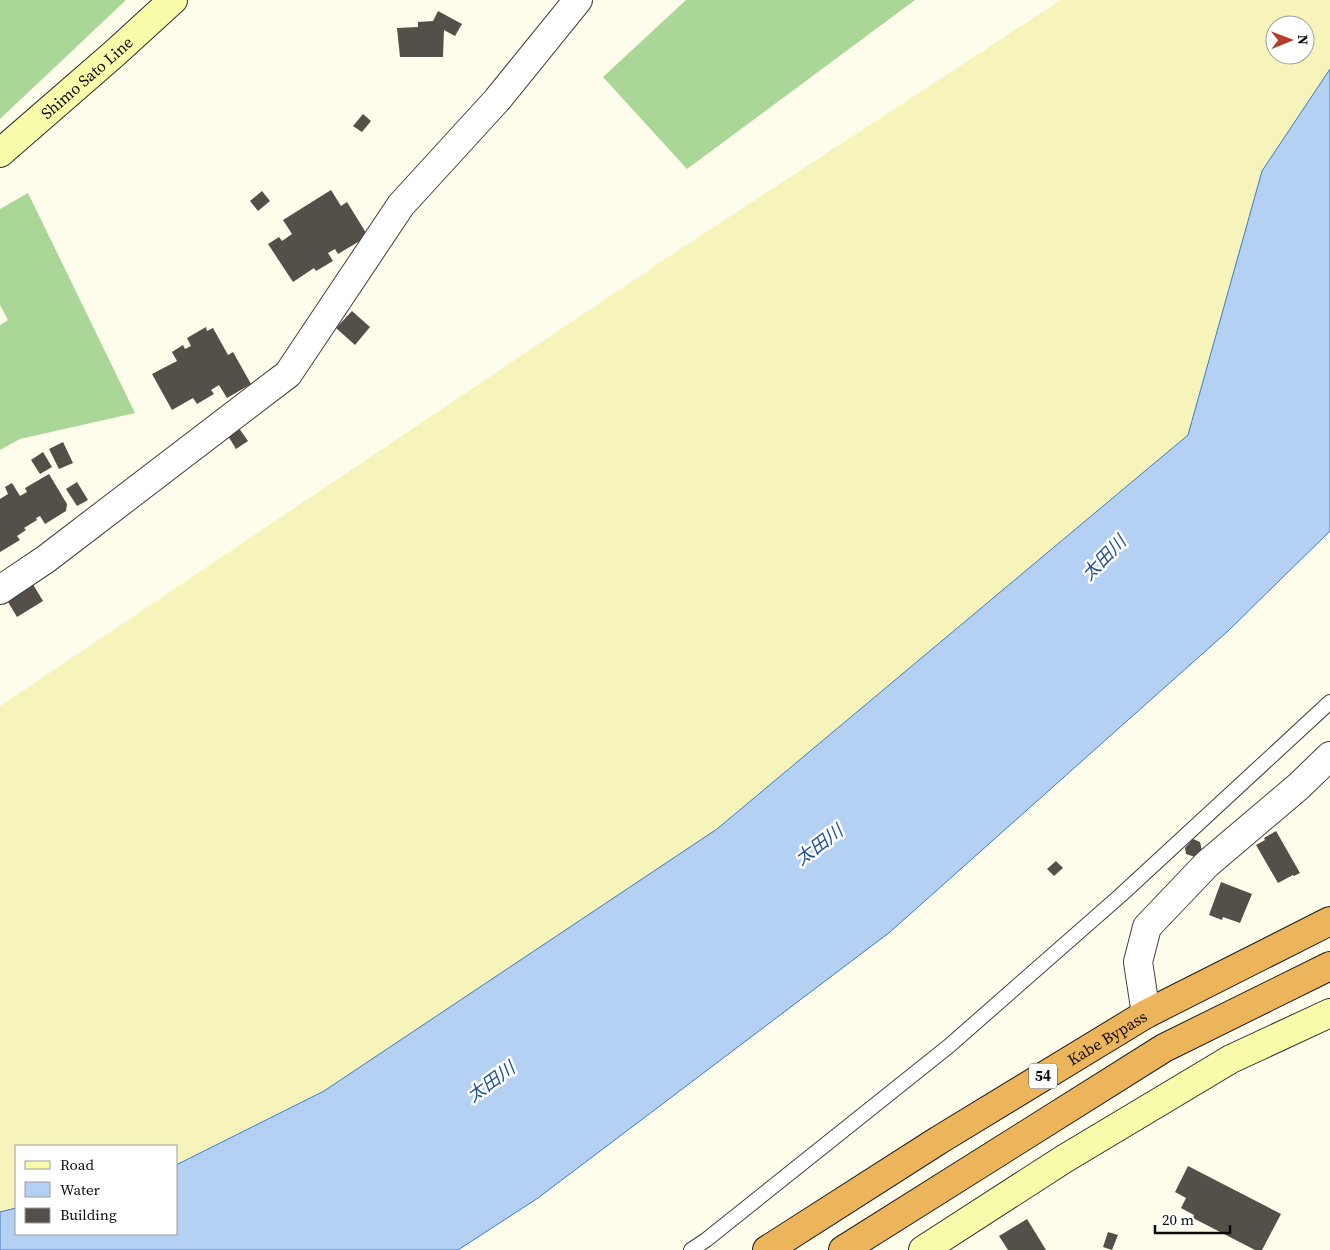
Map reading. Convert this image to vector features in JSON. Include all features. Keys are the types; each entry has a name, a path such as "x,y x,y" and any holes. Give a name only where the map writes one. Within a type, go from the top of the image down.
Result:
{"highway":[{"name":"Kabe Bypass","path":"767,1250 940,1140 1146,1014 1330,921"},
{"name":"54","path":"843,1250 1164,1048 1330,966"}],"street":[{"name":"Shimo Sato Line","path":"0,153 173,0"},
{"path":"0,590 46,559 288,374 400,204 497,100 578,0"},
{"path":"1146,1014 1138,962 1146,928 1207,864 1299,786 1330,756"},
{"path":"923,1250 1064,1159 1231,1059 1330,1012"}],"lane":[{"path":"690,1250 706,1240 949,1046 1121,895 1330,702"}],"green space":[{"path":"0,0 126,0 0,119"},
{"path":"686,0 915,0 687,169 603,77"},
{"path":"28,193 135,413 20,439 0,450 0,325 8,320 0,305 0,209"}],"sand":[{"path":"1061,0 1330,0 1330,69 1262,171 1188,435 717,829 324,1091 178,1164 178,1145 15,1145 15,1208 0,1212 0,706 677,251"}],"water":[{"name":"太田川","path":"1330,69 1330,531 1228,631 890,932 538,1198 458,1250 0,1250 0,1212 15,1208 15,1235 178,1235 178,1164 324,1091 717,829 1188,435 1262,171"}],"building":[{"path":"438,11 462,24 455,36 444,30 443,57 400,57 397,28 418,27 418,22 433,21"},
{"path":"363,114 371,121 362,132 353,126"},
{"path":"331,190 341,206 347,202 368,236 338,254 335,249 328,253 333,261 316,271 314,268 293,282 268,244 279,237 282,241 292,234 283,220"},
{"path":"262,191 270,201 258,211 250,201"},
{"path":"352,311 370,327 355,345 336,328"},
{"path":"206,327 207,331 213,328 228,355 233,352 251,384 227,398 219,385 211,390 214,394 197,404 193,398 172,410 152,374 177,361 172,352 183,345 185,349 191,346 187,338"},
{"path":"236,424 248,441 236,449 225,431"},
{"path":"63,442 73,463 59,469 49,449"},
{"path":"43,452 52,467 40,474 31,460"},
{"path":"49,474 67,504 66,511 45,524 40,516 36,518 37,520 24,528 26,530 17,536 20,540 0,552 0,499 8,494 5,487 12,483 20,496 27,492 25,488"},
{"path":"77,482 88,500 77,506 66,489"},
{"path":"28,576 43,601 17,617 2,592"},
{"path":"1276,831 1300,873 1278,883 1256,845"},
{"path":"1193,839 1200,842 1202,851 1195,857 1186,854 1185,848"},
{"path":"1056,861 1063,868 1054,876 1047,869"},
{"path":"1221,882 1252,894 1240,923 1223,917 1222,920 1209,915"},
{"path":"1188,1166 1281,1214 1262,1250 1255,1250 1193,1218 1194,1215 1181,1208 1186,1198 1175,1192"},
{"path":"1027,1219 1046,1250 1008,1250 999,1236"},
{"path":"1108,1232 1118,1235 1112,1250 1103,1247"}]}
